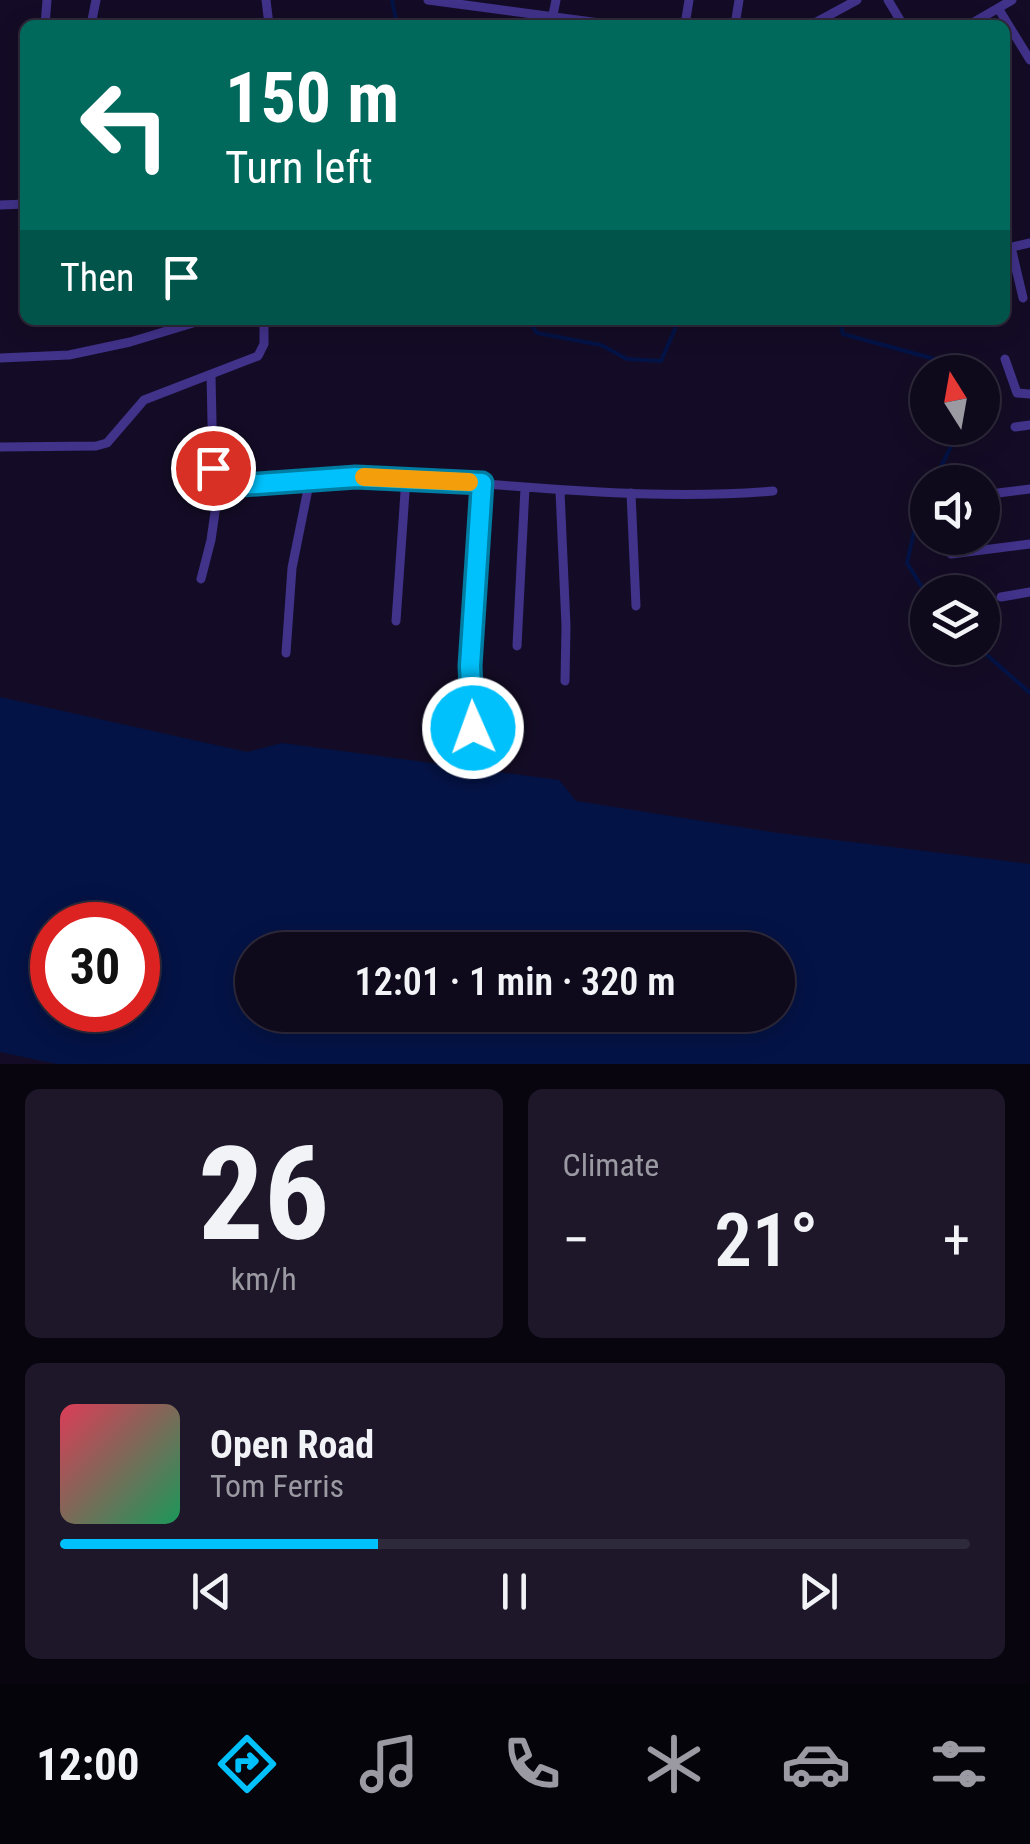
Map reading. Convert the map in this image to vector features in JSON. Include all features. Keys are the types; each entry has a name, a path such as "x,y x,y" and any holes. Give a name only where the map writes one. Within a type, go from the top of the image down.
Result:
{"street":[{"path":"428,0 552,20 556,0"},
{"path":"820,20 857,0"},
{"path":"978,20 1012,0"},
{"path":"998,8 1005,20"},
{"path":"1010,28 1030,60"},
{"path":"1010,255 1023,298"},
{"path":"0,358 70,355 186,325"},
{"path":"0,447 107,443 144,400 258,356 264,344 264,325"},
{"path":"1005,359 1017,392 1030,394"},
{"path":"201,579 219,484 213,468 211,375"},
{"path":"1015,427 1030,425"},
{"path":"219,484 245,486 310,478 406,478 560,491 714,495 773,491"},
{"path":"286,652 292,568 310,478"},
{"path":"396,621 406,478"},
{"path":"473,728 470,666 482,483"},
{"path":"517,646 524,488"},
{"path":"1000,493 1030,489"},
{"path":"560,491 565,681"},
{"path":"631,493 636,606"},
{"path":"1000,548 1030,544"},
{"path":"1001,596 1030,592"}],"shaded area":[{"path":"0,697 247,752 282,743 559,780 576,801 778,833 1030,864 1030,1064 57,1064 0,1052"}],"waterway":[{"path":"392,0 396,20"},
{"path":"531,325 537,333 601,345 627,359 661,361 675,325"},
{"path":"840,325 843,334 920,355"},
{"path":"942,465 952,445"},
{"path":"910,550 907,563 914,575"},
{"path":"998,665 1030,693"}],"slow traffic":[{"path":"364,477 469,482"}],"route":[{"path":"213,468 219,484 228,486 356,477 482,483 470,666 473,728"}]}
